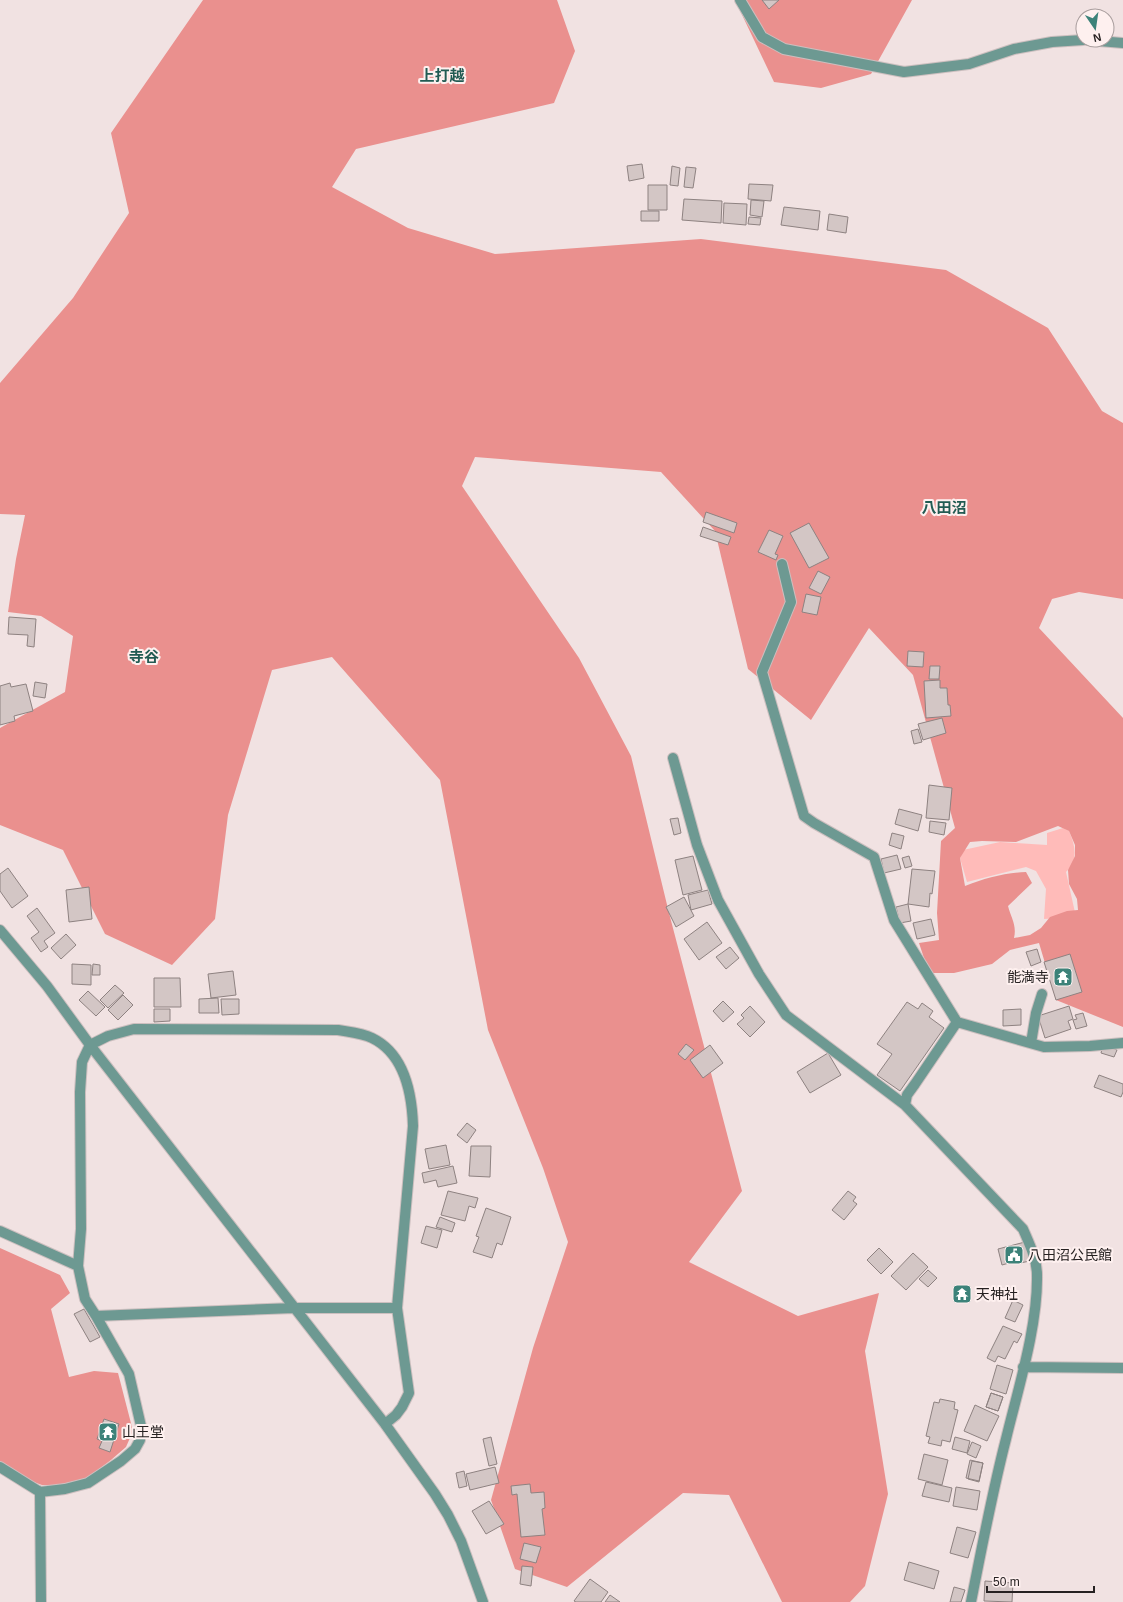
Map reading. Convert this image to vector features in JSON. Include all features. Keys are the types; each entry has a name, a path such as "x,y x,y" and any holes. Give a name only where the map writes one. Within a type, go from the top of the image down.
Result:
{"street":[{"path":"740,0 762,37 784,49 904,72 969,64 1014,49 1052,42 1075,41"},
{"path":"782,564 791,602 762,672 804,816 874,856 894,920 957,1022 1044,1047 1090,1046 1123,1043"},
{"path":"673,758 697,845 718,900 762,980 786,1015 905,1105 1024,1229 1031,1247 1037,1273 1032,1324 993,1491 971,1602"},
{"path":"0,930 47,986 90,1045 384,1424 435,1494 448,1515 470,1563 483,1602"},
{"path":"1031,1043 1036,1013 1042,994"},
{"path":"905,1105 908,1095 957,1022"},
{"path":"0,1467 40,1492 65,1489 88,1483 121,1461 134,1449 140,1440 141,1426 129,1374 85,1299 78,1266 81,1229 80,1092 82,1062 90,1045 108,1036 134,1029 338,1030 371,1038 388,1048 396,1058 407,1081 413,1120 397,1308 409,1394 396,1415 384,1424"},
{"path":"0,1231 78,1266"},
{"path":"96,1316 294,1308 397,1308"},
{"path":"1023,1367 1123,1368"},
{"path":"40,1492 42,1602"}],"shaded area":[{"path":"203,0 557,0 575,51 554,103 356,149 332,187 408,228 495,254 701,239 946,270 1048,328 1102,411 1123,423 1123,599 1079,592 1052,599 1039,628 1123,718 1123,1027 1056,1000 1039,943 1010,950 992,964 954,973 933,973 924,958 919,943 939,940 937,913 941,841 955,828 913,675 869,628 811,720 748,669 715,531 661,472 475,457 462,486 579,658 631,756 669,913 742,1191 689,1262 798,1316 879,1293 865,1351 888,1494 865,1586 850,1602 782,1602 729,1495 683,1493 567,1587 515,1569 491,1500 533,1348 568,1242 543,1168 488,1030 440,780 332,657 272,670 228,815 215,919 172,965 105,934 63,850 0,825 0,728 65,692 73,636 41,616 8,612 16,559 25,515 0,514 0,383 73,298 129,213 111,133","holes":["1058,826 1069,831 1075,845 1075,856 1068,870 1069,884 1077,899 1078,910 1067,911 1050,917 1041,928 1030,935 1014,938 1014,925 1008,906 1032,883 1026,872 995,876 965,886 960,858 970,842 1016,842"]},
{"path":"735,0 912,0 871,74 821,88 774,82"},
{"path":"1063,828 1069,831 1075,852 1073,862 1066,872 1076,917 1044,919 1046,889 1036,871 1026,867 967,882 960,858 963,850 1000,842 1047,845 1047,833"},
{"path":"0,1248 60,1275 70,1293 51,1309 69,1377 94,1371 118,1373 133,1431 126,1447 87,1478 58,1485 42,1485 17,1476 0,1463"}],"building":[{"path":"762,0 779,0 769,9"},
{"path":"642,164 644,178 629,181 627,166"},
{"path":"672,166 680,168 678,186 670,185"},
{"path":"686,167 696,168 693,188 684,187"},
{"path":"749,184 773,185 771,201 748,199"},
{"path":"648,185 667,185 667,210 648,210"},
{"path":"684,199 722,201 721,223 682,220"},
{"path":"751,200 764,201 762,217 750,215"},
{"path":"724,203 747,204 746,225 723,223"},
{"path":"784,207 820,211 818,230 781,225"},
{"path":"641,211 659,211 659,221 641,221"},
{"path":"829,214 848,217 846,233 827,230"},
{"path":"749,217 761,218 760,225 748,224"},
{"path":"706,512 737,523 734,533 703,522"},
{"path":"809,523 829,558 809,568 790,533"},
{"path":"703,527 731,537 728,545 700,536"},
{"path":"769,530 783,536 775,554 778,555 776,560 758,552"},
{"path":"818,571 830,577 821,594 809,588"},
{"path":"806,594 821,597 817,615 802,612"},
{"path":"9,617 36,619 34,647 27,646 28,635 8,634"},
{"path":"908,651 924,652 923,667 907,666"},
{"path":"930,666 940,666 939,679 929,679"},
{"path":"940,680 940,688 947,688 948,705 950,705 951,716 926,718 924,681"},
{"path":"35,682 47,684 45,698 33,696"},
{"path":"10,683 11,687 26,684 33,711 14,716 15,721 0,725 0,686"},
{"path":"942,718 946,733 923,740 918,724"},
{"path":"918,729 922,742 914,744 911,731"},
{"path":"929,785 952,788 949,820 926,818"},
{"path":"899,809 922,815 918,831 895,824"},
{"path":"678,818 681,833 674,835 670,819"},
{"path":"930,821 946,823 944,835 929,832"},
{"path":"892,833 904,836 901,849 889,845"},
{"path":"897,855 901,869 884,873 881,859"},
{"path":"693,856 702,890 683,895 675,860"},
{"path":"909,856 912,866 905,868 902,858"},
{"path":"8,868 28,896 12,908 0,891 0,874"},
{"path":"912,869 935,871 932,894 930,893 929,907 908,904"},
{"path":"89,887 92,919 69,922 66,890"},
{"path":"708,890 712,904 691,910 688,895"},
{"path":"684,897 694,916 676,927 666,907"},
{"path":"908,904 911,921 900,923 896,907"},
{"path":"37,908 55,933 44,941 48,947 41,952 31,938 39,932 27,916"},
{"path":"931,919 935,935 917,939 913,923"},
{"path":"707,922 722,943 699,960 684,939"},
{"path":"66,934 76,945 61,959 51,948"},
{"path":"730,947 739,958 726,969 716,957"},
{"path":"1037,949 1041,962 1031,966 1026,952"},
{"name":"能満寺","path":"1070,954 1082,992 1056,1000 1044,962"},
{"path":"72,964 91,965 91,985 72,984"},
{"path":"93,964 100,965 100,975 92,975"},
{"path":"233,971 236,995 211,998 208,974"},
{"path":"154,978 180,978 181,1007 154,1007"},
{"path":"115,985 124,993 108,1008 100,1000"},
{"path":"88,991 105,1007 96,1016 79,1000"},
{"path":"123,995 133,1005 118,1020 108,1010"},
{"path":"218,998 219,1013 199,1013 199,999"},
{"path":"221,999 239,999 239,1014 222,1015"},
{"path":"723,1001 734,1012 723,1022 713,1011"},
{"path":"907,1002 918,1009 922,1003 933,1011 929,1017 944,1028 900,1091 877,1075 892,1054 877,1044"},
{"path":"750,1006 765,1022 750,1037 737,1024 744,1018 741,1015"},
{"path":"1069,1006 1073,1019 1068,1021 1071,1029 1045,1038 1038,1016"},
{"path":"154,1009 170,1009 170,1021 154,1022"},
{"path":"1021,1009 1021,1025 1003,1026 1003,1010"},
{"path":"1083,1013 1087,1026 1076,1029 1073,1020 1077,1019 1075,1015"},
{"path":"686,1044 694,1050 685,1060 678,1054"},
{"path":"710,1045 723,1063 703,1078 690,1060"},
{"path":"1103,1045 1117,1050 1114,1057 1101,1053"},
{"path":"828,1053 841,1075 810,1093 797,1072"},
{"path":"1099,1075 1123,1084 1123,1092 1121,1097 1094,1087"},
{"path":"467,1123 476,1130 467,1143 457,1135"},
{"path":"446,1145 450,1165 429,1169 425,1149"},
{"path":"471,1146 491,1146 490,1177 469,1176"},
{"path":"453,1166 457,1183 438,1187 436,1180 424,1183 422,1173"},
{"path":"448,1191 478,1198 475,1208 469,1206 465,1221 441,1215"},
{"path":"848,1191 856,1197 853,1201 857,1204 844,1220 832,1210"},
{"path":"486,1208 511,1217 502,1245 497,1243 492,1258 473,1252 479,1237 476,1236"},
{"path":"440,1217 455,1223 452,1232 436,1227"},
{"path":"426,1226 442,1230 437,1248 421,1243"},
{"name":"八田沼公民館","path":"1025,1242 1030,1261 1020,1263 1020,1260 1002,1265 998,1249"},
{"path":"879,1248 893,1262 881,1274 867,1260"},
{"path":"913,1253 928,1267 906,1290 891,1276"},
{"path":"928,1270 937,1278 928,1287 919,1279"},
{"path":"1013,1300 1023,1305 1015,1322 1005,1318"},
{"path":"84,1309 100,1337 90,1342 74,1314"},
{"path":"1003,1326 1022,1334 1017,1343 1014,1341 1005,1359 998,1356 995,1362 987,1358"},
{"path":"997,1365 1013,1370 1006,1394 990,1389"},
{"path":"991,1393 1003,1397 998,1411 986,1407"},
{"path":"991,1393 1003,1397 998,1411 986,1407"},
{"path":"940,1399 955,1402 954,1409 958,1410 950,1442 942,1440 941,1446 928,1443 930,1437 926,1436 934,1402 939,1403"},
{"path":"975,1405 999,1416 987,1441 964,1431"},
{"name":"山王堂","path":"104,1419 119,1424 110,1452 99,1448 102,1441 97,1439"},
{"path":"491,1437 497,1464 489,1466 483,1439"},
{"path":"955,1437 970,1441 967,1453 952,1449"},
{"path":"972,1442 981,1446 976,1458 967,1454"},
{"path":"924,1454 948,1460 942,1485 918,1479"},
{"path":"970,1460 983,1463 979,1481 966,1478"},
{"path":"972,1461 983,1463 979,1482 968,1479"},
{"path":"495,1467 499,1483 470,1490 466,1474"},
{"path":"464,1471 467,1486 459,1488 456,1473"},
{"path":"926,1482 952,1488 949,1502 922,1496"},
{"path":"530,1484 531,1493 544,1492 545,1508 542,1509 545,1535 521,1537 517,1494 512,1495 511,1486"},
{"path":"956,1487 980,1491 977,1510 953,1506"},
{"path":"489,1501 504,1524 486,1534 472,1511"},
{"path":"957,1527 976,1532 968,1558 950,1553"},
{"path":"524,1543 541,1547 536,1563 520,1559"},
{"path":"909,1562 939,1571 934,1589 904,1580"},
{"path":"522,1566 533,1567 531,1586 520,1584"},
{"path":"590,1579 608,1592 601,1602 574,1601"},
{"path":"985,1581 1013,1583 1012,1602 984,1601"},
{"path":"954,1587 965,1590 961,1602 950,1602"},
{"path":"610,1595 620,1602 605,1602"}],"place":[{"name":"能満寺","path":"1063,977"},
{"name":"八田沼公民館","path":"1014,1255"},
{"name":"天神社","path":"962,1294"},
{"name":"山王堂","path":"108,1432"}],"district":[{"name":"上打越","path":"442,76"},
{"name":"八田沼","path":"944,508"},
{"name":"寺谷","path":"144,657"}]}
